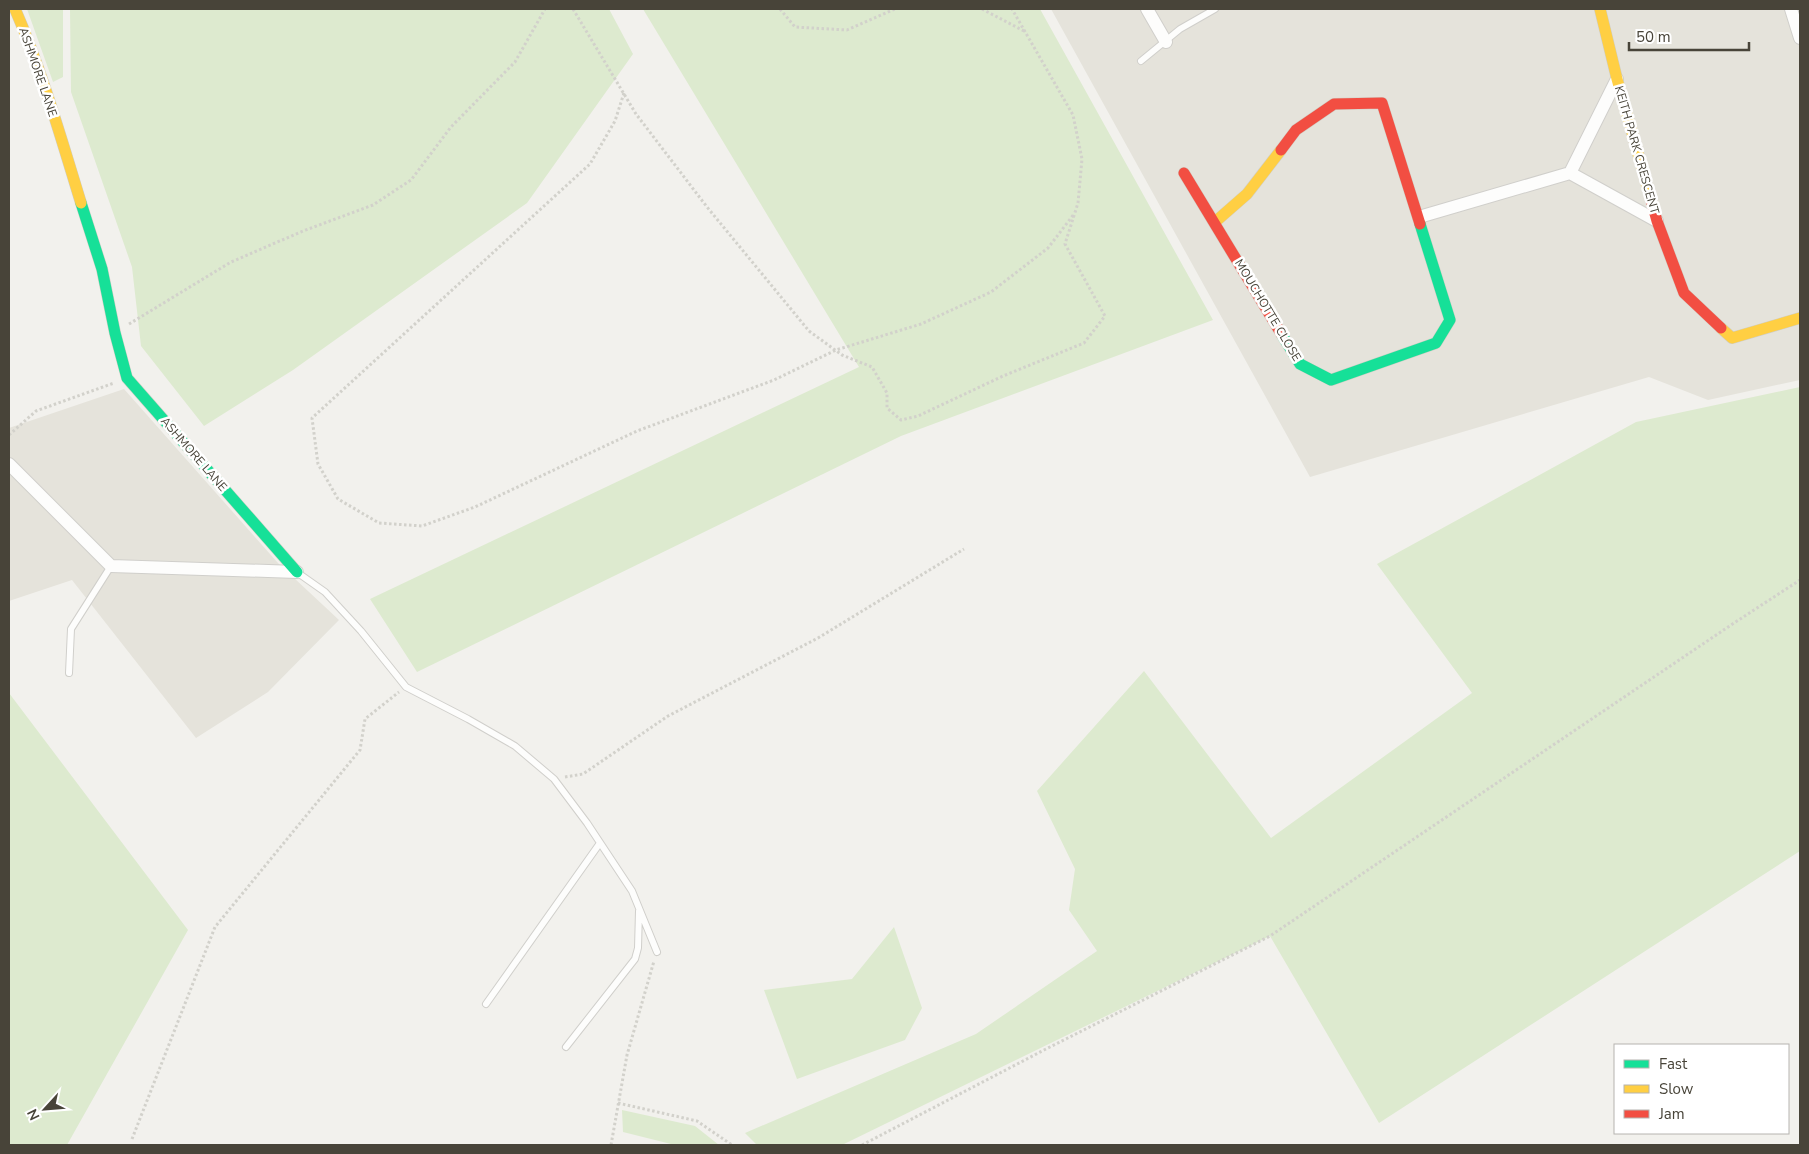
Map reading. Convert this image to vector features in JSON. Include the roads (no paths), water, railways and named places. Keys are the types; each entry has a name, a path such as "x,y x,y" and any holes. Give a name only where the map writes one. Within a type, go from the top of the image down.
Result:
{"street":[{"name":"ASHMORE LANE","path":"16,9 57,127 102,269 115,333 127,378 298,572"},
{"path":"1147,9 1166,42"},
{"name":"KEITH PARK CRESCENT","path":"1600,9 1617,79 1658,221 1684,293 1732,338 1800,318"},
{"path":"1791,9 1800,38"},
{"name":"KEITH PARK CRESCENT","path":"1617,79 1570,173 1658,221"},
{"name":"MOUCHOTTE CLOSE","path":"1184,172 1300,364 1331,380 1436,343 1450,320 1382,102 1334,104 1296,130 1247,194 1215,222"},
{"path":"1419,218 1570,173"},
{"path":"9,464 111,566 298,572"}],"lane":[{"path":"1141,61 1180,29 1215,9"},
{"path":"69,673 71,629 111,566"},
{"path":"298,572 324,592 361,631 406,687 515,746 554,779 632,891 657,952"},
{"path":"486,1004 600,843"},
{"path":"566,1047 635,960 638,948 639,907"}]}
